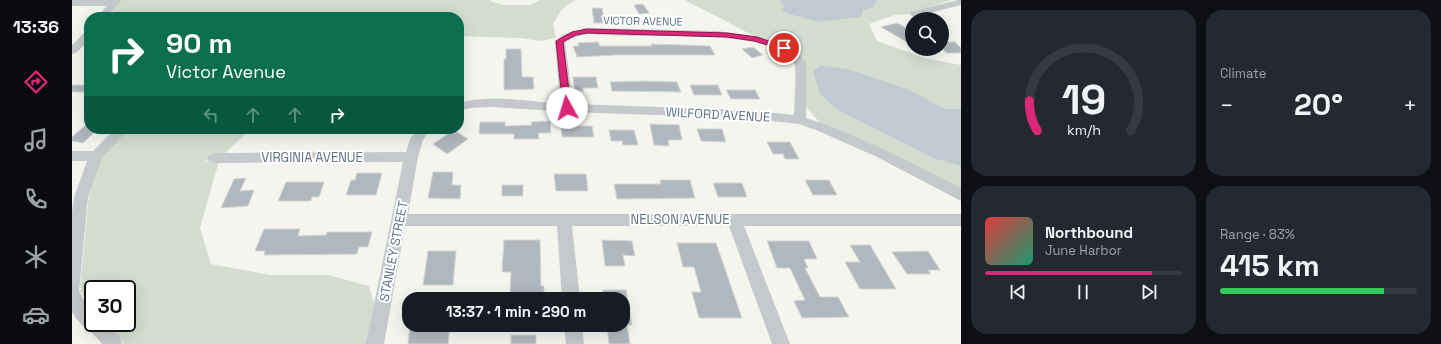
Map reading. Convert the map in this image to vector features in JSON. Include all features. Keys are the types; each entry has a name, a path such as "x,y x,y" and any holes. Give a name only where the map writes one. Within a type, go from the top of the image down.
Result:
{"street":[{"path":"72,3 115,2"},
{"path":"106,12 115,2"},
{"path":"922,12 961,2"},
{"name":"VICTOR AVENUE","path":"567,108 560,41 568,36 587,31 727,35 772,43 789,50 798,58 800,63 800,120"},
{"path":"72,51 84,39"},
{"name":"WILFORD AVENUE","path":"464,106 492,103 567,108 744,114 800,120 821,127 880,153 961,195"},
{"path":"72,288 81,197 96,156 118,134"},
{"path":"410,157 420,134"},
{"path":"72,156 96,156"},
{"name":"VIRGINIA AVENUE","path":"214,158 410,157"},
{"name":"STANLEY STREET","path":"375,344 410,157"},
{"path":"564,219 570,292"},
{"path":"734,219 781,344"},
{"name":"NELSON AVENUE","path":"399,220 961,220"},
{"path":"72,295 81,312 84,314"},
{"path":"105,332 113,344"},
{"path":"574,332 575,344"}],"shaded area":[{"path":"122,0 490,0 503,5 530,5 540,0 575,0 562,9 553,24 556,38 540,41 521,38 464,36 464,12 112,12"},
{"path":"685,0 951,0 914,12 905,12 905,14 895,15 869,24 877,41 905,51 905,56 918,56 961,65 961,191 821,124 805,106 805,64 802,57 796,52 756,37"},
{"path":"780,0 877,0 874,7 862,10 863,14 860,17 818,22 786,13 782,9 784,7"},
{"path":"820,65 852,70 909,90 945,109 961,109 961,166 933,158 838,110 820,94 813,72"},
{"path":"124,134 246,134 224,154 210,154 206,161 219,161 200,228 211,264 271,275 328,275 369,286 375,307 367,344 124,344 115,332 136,332 136,280 84,280 84,297 80,291 82,288 80,288 89,195 102,156"}],"building":[{"path":"643,4 649,13 639,14 634,5"},
{"path":"592,8 602,8 605,23 594,23"},
{"path":"897,23 905,27 905,41 881,27"},
{"path":"598,42 600,46 652,46 651,44 710,46 715,55 615,55 577,57 573,46 579,46 578,43"},
{"path":"949,42 955,42 961,48 961,53 949,53"},
{"path":"753,47 763,55 752,58 742,49"},
{"path":"506,49 521,49 522,77 533,77 534,89 504,90 504,59 506,59"},
{"path":"573,77 596,77 598,88 583,88 583,91 575,91"},
{"path":"610,82 677,82 681,92 612,91"},
{"path":"72,85 84,85 84,92 72,92"},
{"path":"690,85 718,85 722,95 694,95"},
{"path":"726,90 755,90 760,99 731,99"},
{"path":"550,121 551,133 538,133 539,139 514,139 514,134 479,134 480,122 505,122 505,126 532,125 531,122"},
{"path":"650,124 679,125 682,140 668,140 669,146 654,145"},
{"path":"84,126 84,134 93,134 83,143 72,141 72,137"},
{"path":"561,126 592,126 594,137 562,137"},
{"path":"697,129 722,129 726,142 701,141"},
{"path":"609,130 634,130 638,145 623,145 622,141 611,141"},
{"path":"448,134 460,134 468,139 447,154 433,144"},
{"path":"767,142 790,142 799,159 785,159 783,154 773,154"},
{"path":"433,172 453,172 452,185 461,185 460,199 428,198"},
{"path":"357,173 382,173 376,195 346,195 351,180 355,180"},
{"path":"554,174 586,174 588,191 556,191"},
{"path":"246,178 240,191 254,190 248,206 221,208 234,179"},
{"path":"660,180 690,180 695,198 617,199 614,184 661,184"},
{"path":"805,180 829,180 837,195 813,195"},
{"path":"286,182 324,182 319,197 312,197 311,201 278,201"},
{"path":"713,183 742,183 747,197 718,197"},
{"path":"502,185 523,185 523,196 502,196"},
{"path":"264,229 300,229 298,236 326,235 327,232 372,232 368,247 359,247 357,254 264,255 265,251 255,251"},
{"path":"504,240 540,240 541,286 544,286 544,292 510,292 511,272 502,272"},
{"path":"602,240 632,241 635,256 623,255 625,266 605,266"},
{"path":"767,241 809,241 817,259 804,259 808,268 805,268 820,297 838,297 849,317 802,318 794,301 805,300 790,268 777,268"},
{"path":"677,243 716,243 742,318 699,318 692,292 701,292 694,267 683,267"},
{"path":"850,245 870,245 896,289 860,289 845,262 860,262"},
{"path":"428,251 456,251 453,285 423,285"},
{"path":"928,251 940,270 928,270 931,274 907,274 892,252"},
{"path":"603,290 626,290 626,292 603,292"},
{"path":"630,313 632,325 630,325"},
{"path":"409,332 449,332 448,344 408,344"},
{"path":"608,332 628,332 630,344 609,344"},
{"path":"511,335 536,335 536,344 511,344"}],"route":[{"path":"567,108 560,41 574,34 587,31 727,35 755,39 772,43 784,48"}]}
